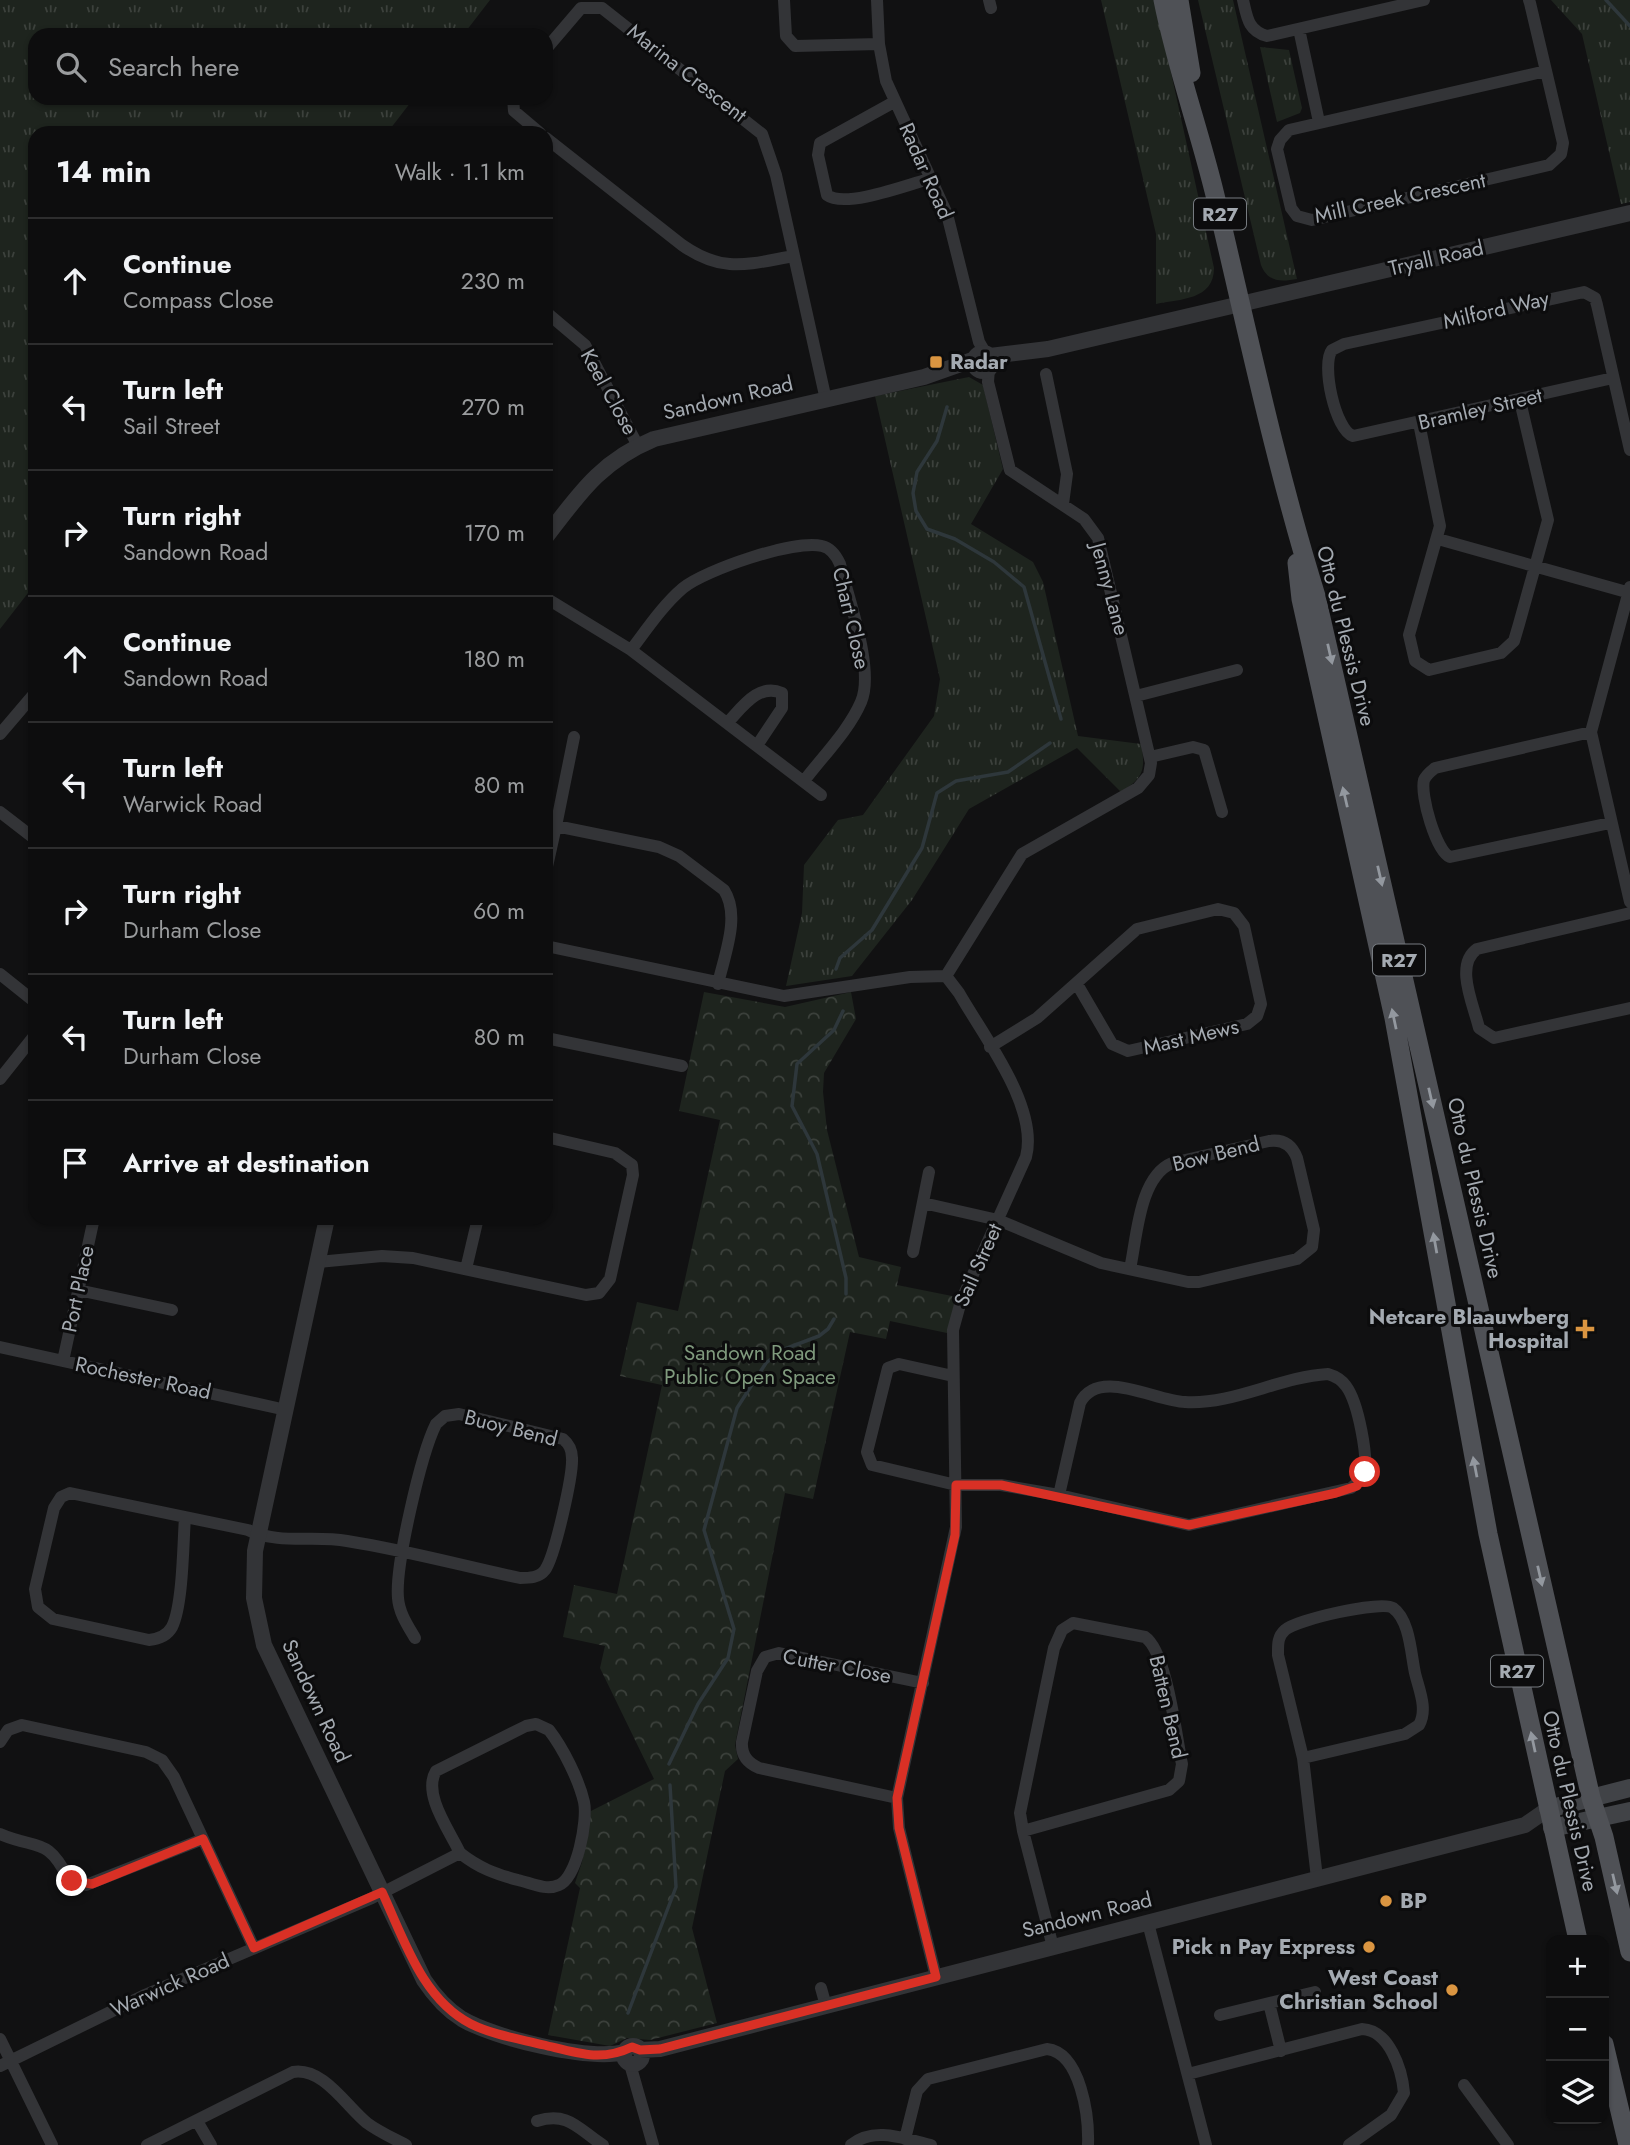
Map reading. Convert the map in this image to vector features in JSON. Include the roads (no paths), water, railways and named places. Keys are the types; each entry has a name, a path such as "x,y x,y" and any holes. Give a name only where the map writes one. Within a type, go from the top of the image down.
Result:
{"main road":[{"name":"R27","path":"1163,0 1171,39 1198,123"},
{"name":"R27","path":"1179,0 1198,123 1241,305"},
{"name":"Otto du Plessis Drive","path":"1241,305 1292,518 1322,623 1591,1798 1604,1837 1630,1952"},
{"name":"Otto du Plessis Drive","path":"1292,518 1301,599 1394,1018 1485,1521 1577,1935"},
{"name":"Sandown Road","path":"1550,1818 1591,1798 1630,1788"},
{"name":"Sandown Road","path":"1550,1818 1596,1818 1630,1811"},
{"path":"1608,2061 1628,2145"}],"street":[{"path":"784,0 786,36 795,46 879,44"},
{"name":"Radar Road","path":"877,0 879,44 886,81 947,214 983,362"},
{"path":"1243,0 1249,24 1263,35 1424,0"},
{"path":"1529,0 1546,71"},
{"name":"Marina Crescent","path":"553,41 581,8 602,8 754,125 768,148 826,400"},
{"path":"1299,29 1319,122"},
{"name":"Mill Creek Crescent","path":"1546,71 1563,143 1561,154 1549,165 1307,219 1291,208 1277,149 1285,132 1546,71"},
{"path":"894,102 820,143 818,155 825,191 839,200 882,192 932,178"},
{"path":"514,105 514,111 532,126"},
{"path":"553,143 705,259 737,267 794,256"},
{"name":"Tryall Road","path":"1241,305 1630,212"},
{"name":"Milford Way","path":"1347,434 1339,422 1326,364 1336,347 1577,292 1595,299 1630,450"},
{"name":"Sandown Road","path":"553,528 592,478 638,446 670,434 826,400 1010,355 1241,305"},
{"name":"Keel Close","path":"553,318 585,345 638,446"},
{"name":"Jenny Lane","path":"983,362 1010,470 1090,525 1101,545 1150,757"},
{"path":"1046,374 1068,474 1063,504"},
{"name":"Bramley Street","path":"1347,434 1362,436 1613,378"},
{"path":"1419,423 1440,516 1437,539 1409,635 1415,661 1426,670 1491,657 1509,647 1520,624 1548,520 1520,401"},
{"path":"1437,539 1629,591 1591,732 1630,902"},
{"name":"Chart Close","path":"631,649 672,598 686,585 712,570 740,560 806,545 822,546 832,551 840,564 864,669 865,687 852,718 804,781"},
{"path":"553,602 631,649 821,794"},
{"path":"1136,696 1237,670"},
{"path":"729,722 761,692 774,690 782,693 782,708 758,744"},
{"path":"0,734 28,701"},
{"path":"1591,732 1435,768 1428,773 1423,787 1436,844 1450,857 1610,823"},
{"path":"553,840 574,737"},
{"path":"553,948 784,996 910,977 946,976 1022,854 1138,788 1149,775 1150,757 1193,747 1202,748 1206,753 1222,812"},
{"path":"0,812 28,834"},
{"path":"556,826 659,847 679,856 724,890 730,898 731,916 718,984"},
{"name":"Mast Mews","path":"990,1047 1037,1018 1137,929 1223,909 1234,913 1244,926 1261,1004 1257,1016 1247,1024 1128,1051 1112,1044 1077,984"},
{"path":"1630,913 1477,949 1468,957 1466,970 1479,1028 1494,1038 1630,1008"},
{"path":"0,974 28,996"},
{"name":"Sail Street","path":"936,1977 899,1828 897,1798 955,1535 953,1376 956,1318 1026,1157 1029,1129 1022,1102 946,976"},
{"path":"553,1039 682,1066"},
{"path":"0,1079 28,1044"},
{"path":"318,1262 382,1256 413,1258 594,1295 607,1285 633,1175 632,1165 615,1153 553,1139"},
{"name":"Bow Bend","path":"923,1203 998,1220 1074,1254 1130,1269 1194,1283 1306,1255 1314,1242 1314,1230 1292,1147 1281,1141 1269,1141 1172,1163 1160,1169 1148,1187 1130,1269"},
{"path":"913,1252 929,1172"},
{"name":"Port Place","path":"63,1361 92,1225"},
{"name":"Sandown Road","path":"326,1225 258,1535 253,1583 256,1614 264,1645 424,1980 440,2001 460,2018 485,2029 563,2050 631,2060 660,2049 1550,1818"},
{"path":"467,1269 476,1225"},
{"path":"78,1290 172,1310"},
{"name":"Rochester Road","path":"0,1347 286,1410"},
{"path":"953,1376 899,1364 888,1368 867,1455 876,1467 956,1485 1001,1485 1059,1495 1176,1523 1202,1524 1351,1489 1364,1477 1364,1446 1348,1390 1341,1380 1328,1374 1196,1403 1120,1388 1096,1387 1084,1395 1080,1403 1059,1495"},
{"name":"Buoy Bend","path":"185,1517 269,1539 347,1541 402,1553 520,1578 542,1573 552,1556 571,1469 572,1454 567,1442 557,1436 459,1414 445,1416 436,1424 428,1445 402,1553 398,1604 415,1638"},
{"path":"77,1493 185,1517 177,1609 173,1625 164,1636 149,1640 54,1619 38,1607 35,1589 54,1508 61,1497 77,1493"},
{"path":"1303,1758 1405,1734 1421,1721 1423,1705 1406,1632 1398,1613 1390,1606 1373,1606 1294,1625 1282,1633 1278,1655 1303,1758 1317,1878"},
{"name":"Batten Bend","path":"1023,1831 1169,1790 1179,1781 1182,1764 1160,1662 1149,1640 1140,1635 1081,1623 1067,1626 1058,1636 1020,1802 1023,1831 1053,1947"},
{"name":"Cutter Close","path":"897,1798 759,1768 749,1762 743,1753 742,1742 757,1671 765,1657 779,1653 923,1683"},
{"path":"536,1724 549,1730 582,1793 585,1807 576,1864 567,1880 555,1887 541,1886 488,1872 460,1853 433,1795 431,1780 436,1771 526,1726 536,1724"},
{"path":"0,1742 8,1730 22,1725 154,1755 167,1766 174,1777 254,1948"},
{"path":"0,1834 48,1849 68,1878 86,1885 203,1839"},
{"name":"Warwick Road","path":"5,2063 145,1994 382,1892 460,1853"},
{"path":"1148,1923 1206,2145"},
{"path":"821,1987 826,2006"},
{"path":"1220,2015 1315,1992"},
{"path":"1269,2003 1282,2051"},
{"path":"1188,2074 1362,2029 1378,2033 1387,2041 1404,2086 1402,2100 1391,2115 1349,2145"},
{"path":"0,2039 5,2063 52,2145"},
{"path":"905,2139 917,2091 928,2080 1047,2049 1062,2054 1074,2069 1088,2122 1088,2145"},
{"path":"631,2060 653,2145"},
{"path":"147,2145 293,2072 302,2071 320,2079 367,2123 406,2145"},
{"path":"1464,2085 1508,2145"},
{"path":"537,2121 547,2118 568,2119 603,2145"},
{"path":"197,2121 211,2145"},
{"path":"851,2145 873,2134 931,2145"}],"waterway":[{"path":"1606,0 1630,26"},
{"path":"947,407 937,441 917,472 913,493 916,511 927,529 955,539 994,562 1024,587 1061,719"},
{"path":"836,969 840,958 872,930 922,848 937,793 956,781 1008,772 1050,743"},
{"path":"843,1011 834,1030 797,1064 792,1106 817,1154 846,1278 846,1294"},
{"path":"669,1764 698,1704 728,1658 734,1629 704,1530 737,1408 766,1363 782,1350 819,1336 828,1329 834,1319"},
{"path":"628,2013 676,1887 670,1785"}],"place":[{"name":"Radar","path":"936,362"},
{"name":"Netcare Blaauwberg Hospital","path":"1585,1329"},
{"name":"BP","path":"1386,1901"},
{"name":"Pick n Pay Express","path":"1369,1947"},
{"name":"West Coast Christian School","path":"1452,1990"}],"park label":[{"name":"Sandown Road Public Open Space","path":"750,1365"}]}
